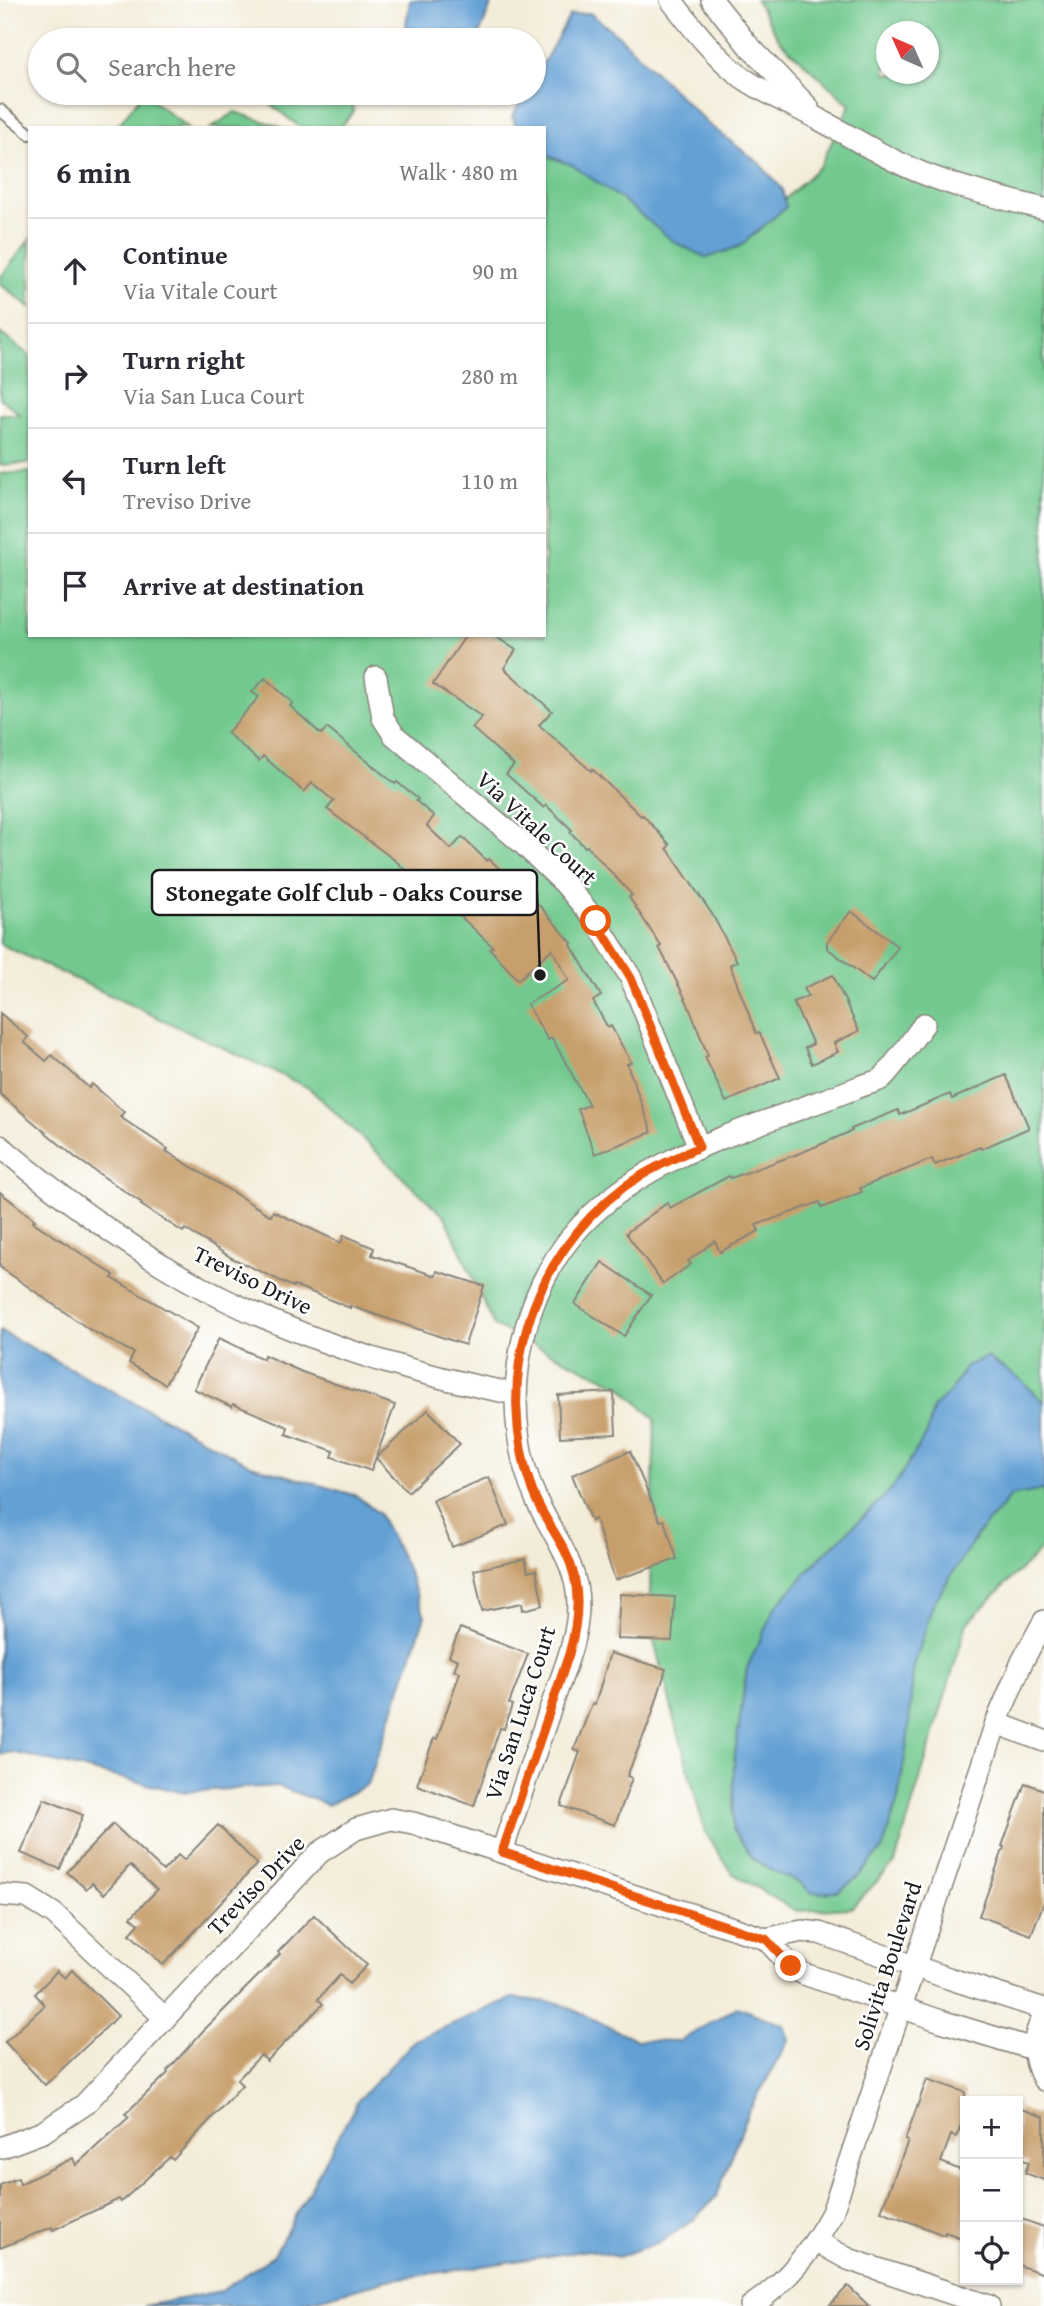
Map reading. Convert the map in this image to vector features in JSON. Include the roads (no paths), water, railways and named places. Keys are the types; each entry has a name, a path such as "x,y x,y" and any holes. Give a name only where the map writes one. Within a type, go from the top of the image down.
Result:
{"street":[{"path":"671,0 711,47 742,77 866,147 916,171 967,189 1044,209"},
{"path":"712,0 747,44 819,119"},
{"name":"Via Vitale Court","path":"376,677 383,718 402,744 522,843 565,884 596,921 631,978 699,1147"},
{"name":"Via San Luca Court","path":"502,1852 569,1654 578,1604 570,1562 537,1502 527,1475 517,1429 515,1394 522,1347 531,1314 551,1268 572,1237 594,1213 625,1187 653,1169 699,1147 881,1079 924,1024"},
{"name":"Treviso Drive","path":"0,1146 53,1190 144,1253 226,1300 310,1337 455,1382 515,1394"},
{"name":"Solivita Boulevard","path":"751,2306 794,2269 816,2241 832,2213 996,1723 1022,1662 1044,1621"},
{"path":"996,1723 1044,1741"},
{"name":"Treviso Drive","path":"0,2148 43,2132 84,2105 319,1853 356,1829 391,1819 414,1823 766,1939 797,1971 1033,2049"},
{"path":"0,1895 27,1897 54,1914 165,2018"},
{"name":"Treviso Drive","path":"766,1939 810,1931 1044,2008"},
{"path":"1044,2017 1037,2030 1033,2049 1036,2065 1044,2080"},
{"path":"816,2241 848,2259 989,2306"}],"lane":[{"path":"0,110 28,132"}],"water":[{"path":"410,0 493,0 482,28 407,28"},
{"path":"590,13 619,36 707,123 759,163 782,189 786,207 740,246 707,258 674,242 624,201 572,165 546,156 546,126 516,126 512,117 519,105 546,105 546,58 570,15"},
{"path":"0,1331 251,1465 357,1496 379,1514 405,1564 425,1616 368,1784 328,1805 278,1786 180,1792 12,1752 0,1755"},
{"path":"987,1357 1021,1380 1044,1402 1044,1490 1011,1496 977,1535 933,1604 913,1670 908,1738 898,1799 883,1848 858,1877 838,1892 811,1893 801,1883 753,1859 733,1829 734,1761 747,1668 775,1607 820,1558 892,1489 927,1433 934,1406 950,1392 966,1366"},
{"path":"512,1998 559,2003 637,2040 680,2041 737,2007 784,2025 789,2040 748,2113 717,2196 693,2220 662,2241 618,2257 589,2250 388,2280 291,2306 144,2306 221,2291 273,2256 359,2099 415,2040"}],"place":[{"name":"Stonegate Golf Club - Oaks Course","path":"540,975"}]}
